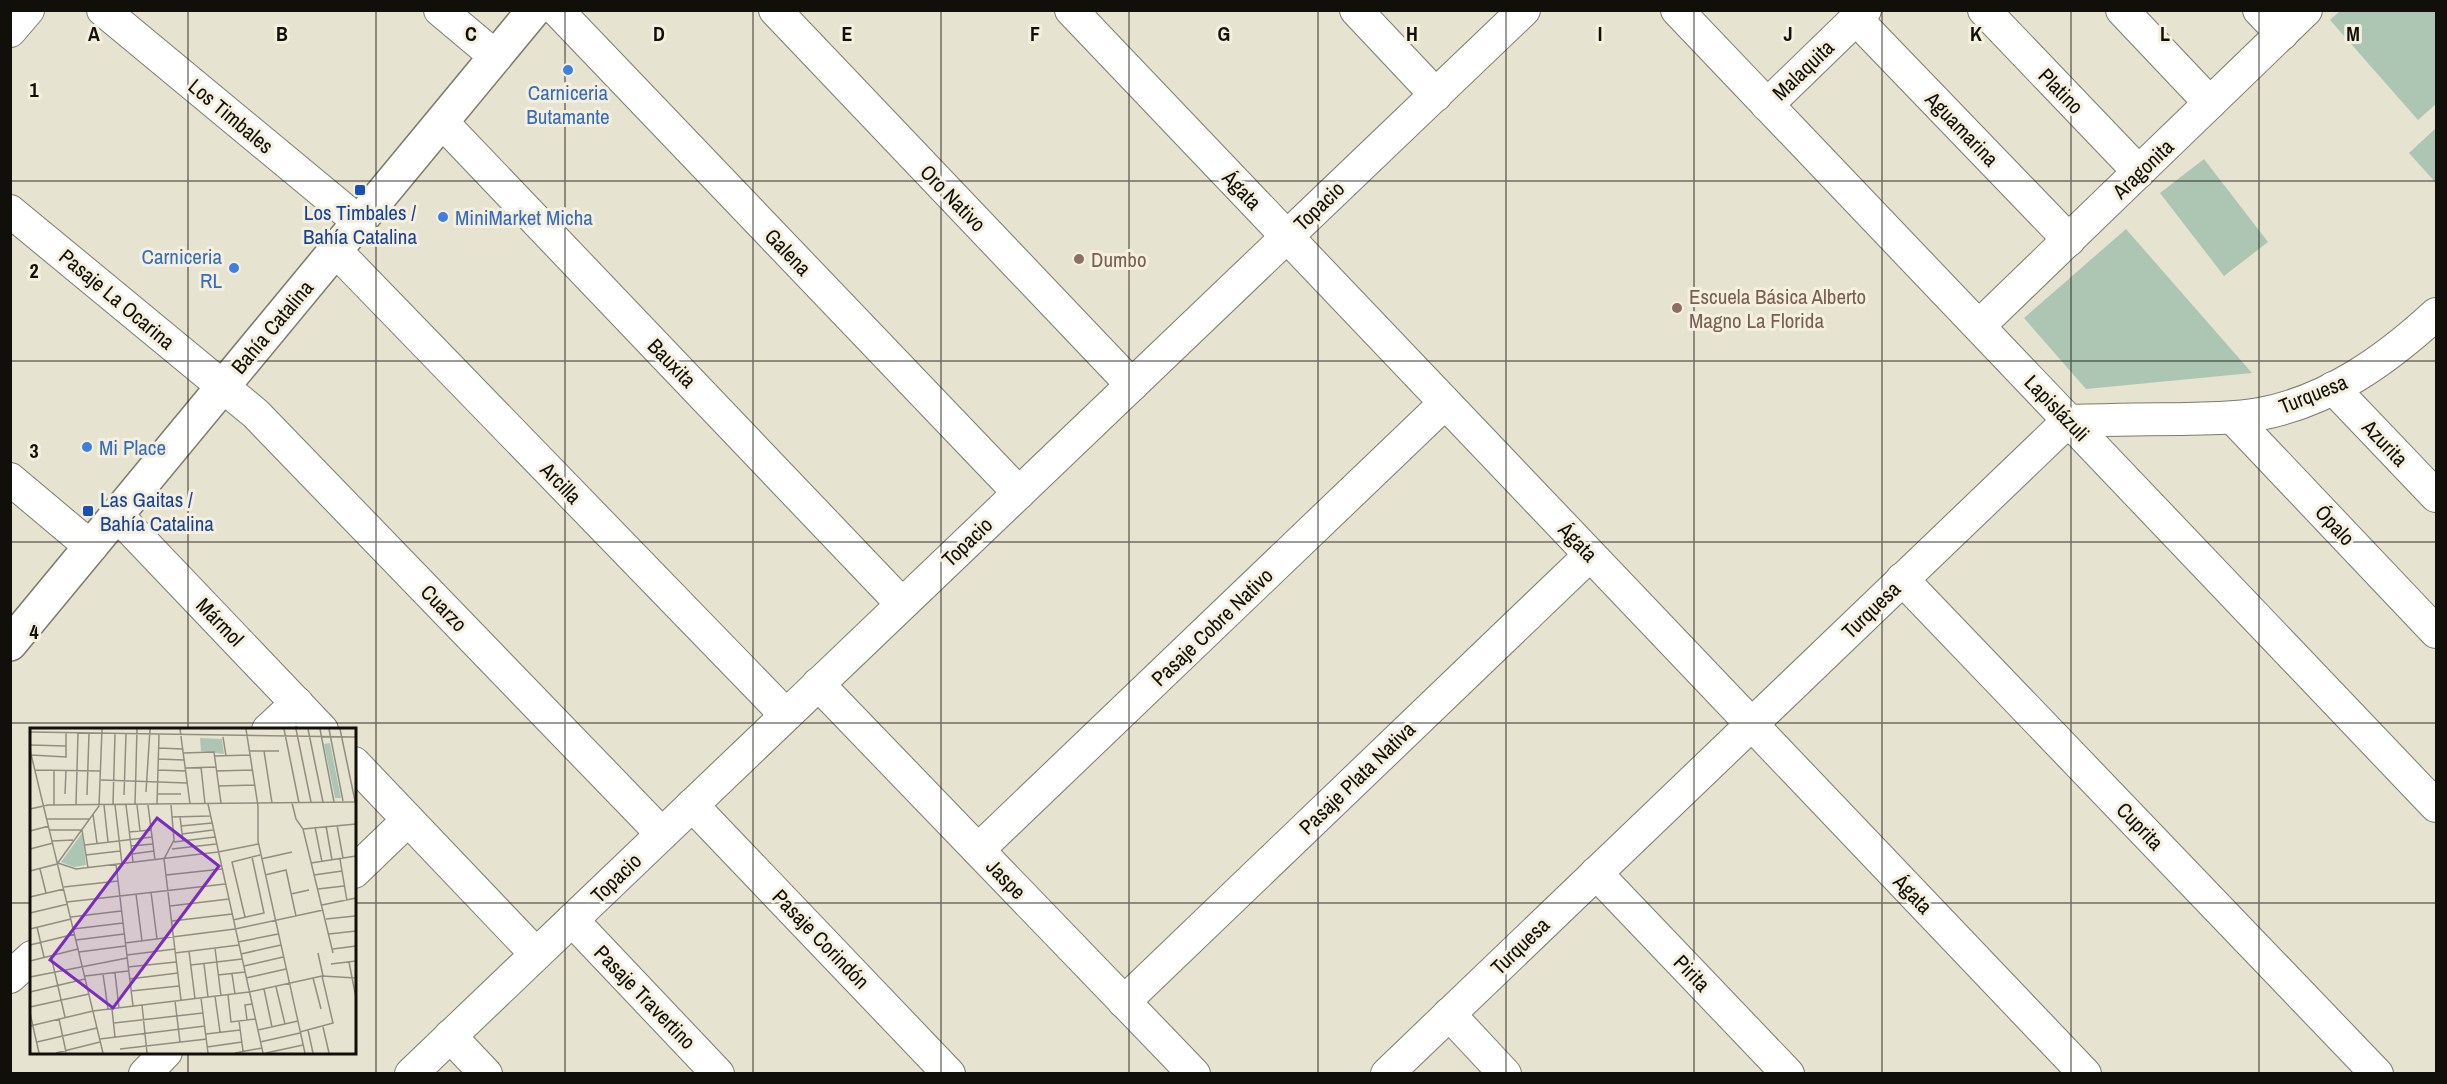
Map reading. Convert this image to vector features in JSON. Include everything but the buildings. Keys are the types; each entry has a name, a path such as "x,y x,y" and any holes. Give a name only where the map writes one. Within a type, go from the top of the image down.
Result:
{"street":[{"path":"10,31 28,10"},
{"name":"Los Timbales","path":"103,10 359,222"},
{"path":"440,10 496,57"},
{"name":"Bahía Catalina","path":"10,644 534,10"},
{"name":"Galena","path":"556,10 1019,493"},
{"name":"Oro Nativo","path":"775,10 1132,385"},
{"name":"Ágata","path":"1071,10 2085,1074"},
{"path":"1356,10 1436,95"},
{"name":"Topacio","path":"411,1074 1524,10"},
{"name":"Lapislázuli","path":"1677,10 2436,806"},
{"name":"Platino","path":"1984,10 2139,172"},
{"path":"2122,10 2210,103"},
{"path":"2259,10 2282,34"},
{"name":"Aragonita","path":"1978,326 2306,10"},
{"name":"Malaquita","path":"1767,105 1860,15"},
{"name":"Aguamarina","path":"1860,15 2068,240"},
{"name":"Bauxita","path":"442,122 902,604"},
{"name":"Pasaje La Ocarina","path":"10,211 223,387"},
{"name":"Arcilla","path":"336,251 786,715"},
{"name":"Turquesa","path":"1387,1074 2068,421 2233,418 2287,407 2333,388 2381,360 2436,314"},
{"name":"Cuarzo","path":"223,387 264,422 662,834"},
{"name":"Azurita","path":"2333,388 2430,477"},
{"name":"Pasaje Cobre Nativo","path":"978,850 1445,403"},
{"name":"Ópalo","path":"2233,418 2436,632"},
{"path":"10,479 91,547"},
{"name":"Mármol","path":"117,515 320,728"},
{"name":"Pasaje Plata Nativa","path":"1124,1002 1590,555"},
{"name":"Cuprita","path":"1902,579 2377,1074"},
{"name":"Jaspe","path":"818,684 1194,1074"},
{"path":"270,728 297,703"},
{"path":"356,766 536,954"},
{"name":"Pasaje Corindón","path":"692,805 950,1074"},
{"path":"356,870 408,820"},
{"name":"Pirita","path":"1596,873 1788,1074"},
{"name":"Pasaje Travertino","path":"572,920 718,1074"},
{"path":"10,977 30,959"},
{"path":"1449,1014 1505,1074"},
{"path":"450,1036 486,1074"},
{"path":"145,1074 165,1054"}],"green space":[{"path":"2341,10 2436,11 2436,104 2418,120 2330,20"},
{"path":"2436,128 2436,183 2409,153"},
{"path":"2204,159 2268,242 2224,276 2160,193"},
{"path":"2126,229 2252,373 2086,389 2024,318"}],"place":[{"name":"Carniceria Butamante","path":"568,70"},
{"name":"Los Timbales / Bahía Catalina","path":"360,190"},
{"name":"MiniMarket Micha","path":"443,217"},
{"name":"Dumbo","path":"1079,259"},
{"name":"Carniceria RL","path":"234,268"},
{"name":"Escuela Básica Alberto Magno La Florida","path":"1677,308"},
{"name":"Mi Place","path":"87,447"},
{"name":"Las Gaitas / Bahía Catalina","path":"88,511"}]}
